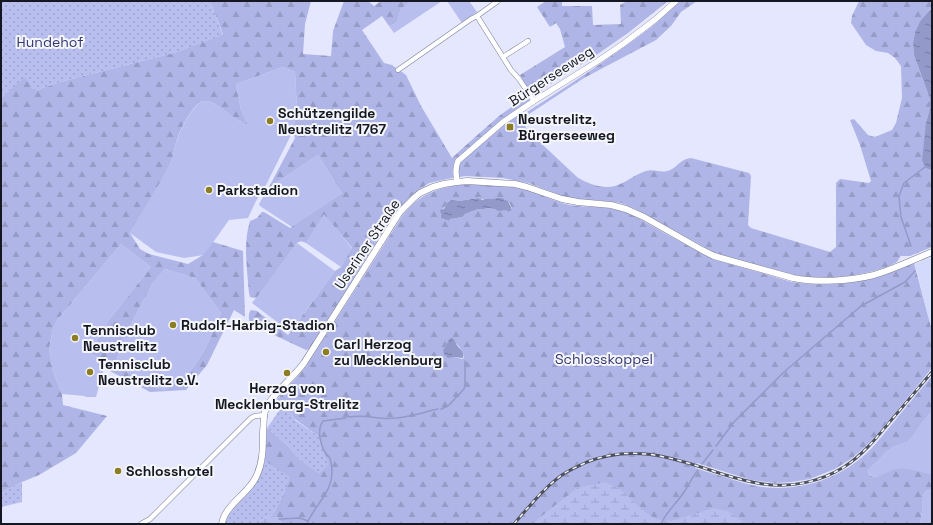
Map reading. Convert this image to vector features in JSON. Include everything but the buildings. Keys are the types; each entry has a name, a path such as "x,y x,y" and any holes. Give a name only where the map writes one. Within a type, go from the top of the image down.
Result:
{"main road":[{"name":"Useriner Straße","path":"222,524 222,519 227,512 249,488 257,476 262,461 264,415 270,401 296,374 304,363 400,212 414,198 426,190 439,185 457,182 515,184 527,186 562,199 620,207 638,214 714,256 804,280 837,280 862,277 883,272 932,252"}],"street":[{"path":"398,70 498,1"},
{"name":"Bürgerseeweg","path":"457,182 456,166 462,158 503,122 622,44 656,19 676,1"},
{"path":"477,16 503,57 534,101"},
{"path":"503,57 528,41"},
{"path":"141,524 150,519 251,418 264,415"}],"shaded area":[{"path":"932,257 932,331 915,264"}],"green space":[{"name":"Hundehof","path":"1,1 210,1 223,35 177,52 60,82 34,91 25,77 1,98"},
{"path":"210,1 311,1 305,24 303,54 331,56 333,31 344,1 368,1 374,6 381,1 410,1 401,9 397,21 393,25 389,26 382,16 362,30 384,63 392,65 406,75 421,106 452,158 499,116 517,103 525,94 532,104 517,114 519,117 581,77 634,40 657,22 678,1 697,1 681,12 671,26 656,40 584,78 523,118 522,121 528,131 577,177 595,185 605,187 615,186 646,171 668,171 682,161 691,158 749,173 751,176 748,225 751,228 830,252 836,247 836,183 840,179 869,183 871,181 860,145 850,120 854,119 868,135 875,137 892,130 896,123 902,98 901,66 895,58 888,53 876,51 866,45 851,23 852,16 859,1 932,1 932,9 920,21 915,32 913,43 914,55 930,99 930,108 926,123 929,170 932,171 932,247 910,256 901,256 897,262 892,265 864,273 841,277 805,277 715,253 645,214 621,203 563,196 528,183 503,178 466,176 452,178 429,183 412,195 402,205 393,216 309,349 306,350 251,324 249,319 249,313 251,310 257,311 288,335 335,271 341,267 352,248 324,214 306,243 297,243 257,297 250,297 246,247 250,221 257,218 262,212 264,212 290,228 342,193 318,155 269,187 295,138 293,131 297,110 295,72 283,67 236,84 241,110 247,124 239,121 222,108 208,101 200,102 192,110 177,140 170,164 130,233 140,249 149,254 188,264 203,255 213,242 243,251 245,317 234,310 207,365 186,390 150,392 110,371 106,361 89,353 109,320 151,267 121,244 58,319 53,328 49,349 53,372 62,394 63,405 107,416 76,453 39,475 1,493 1,98 25,76 34,91 60,82 177,52 223,34","holes":["165,269 195,278 221,313 204,351 190,371 165,390 154,387 115,366 122,341 152,284"]},
{"path":"410,1 442,1 394,33 389,26 393,25 397,21 401,9"},
{"path":"447,1 469,1 477,12 462,23"},
{"path":"546,1 562,1 562,6 592,6 593,25 621,24 620,5 627,1 668,1 628,33 534,95 531,94 520,75 565,47 560,29 556,23 550,27 537,7"},
{"name":"Parkstadion","path":"283,67 295,72 297,110 293,131 248,218 229,220 204,255 184,258 156,252 130,233 170,164 182,128 188,116 196,106 204,101 208,101 217,105 240,121 246,123 241,110 236,84"},
{"path":"318,155 342,193 292,227 260,206 259,204 269,187"},
{"name":"Schlosskoppel","path":"457,185 492,185 519,188 570,205 618,210 636,217 713,259 792,282 823,284 856,282 866,280 914,263 932,331 932,368 876,436 865,447 851,459 835,469 810,479 792,482 775,483 751,480 697,463 695,468 747,484 777,488 806,485 833,476 858,461 869,451 932,376 932,411 907,442 893,447 886,452 868,471 873,477 897,469 910,469 932,474 932,489 926,491 923,496 920,524 281,524 276,516 273,515 285,490 265,461 267,428 288,446 300,460 318,436 281,408 278,410 275,409 272,405 307,365 403,215 409,208 427,194","holes":["478,198 481,200 501,198 506,200 512,209 508,212 506,210 488,208 478,209 465,214 463,217 450,219 449,221 441,218 440,213 450,200 459,201","450,338 461,349 464,358 454,357 444,349"]},
{"path":"324,213 352,249 341,267 306,243"},
{"path":"297,243 335,271 290,332 252,303"},
{"name":"Tennisclub Neustrelitz","path":"121,244 151,267 109,320 89,353 106,361 96,397 62,394 53,372 49,349 53,328 58,319"},
{"name":"Rudolf-Harbig-Stadion","path":"165,269 195,278 221,313 208,344 195,365 187,374 165,390 154,387 115,367 122,341 152,284"},
{"path":"281,408 293,413 295,420 318,436 329,464 319,474 300,460 288,446 267,428"},
{"path":"932,411 932,474 897,470 876,477 870,475 868,471 869,469 893,447 907,442"},
{"path":"265,461 290,477 273,515 262,519 258,524 225,524 229,514 255,483"},
{"path":"22,482 22,502 1,507 1,493"},
{"path":"605,482 620,489 645,512 656,519 671,521 714,508 728,511 747,524 534,524 538,519 577,488"},
{"path":"932,489 932,524 920,524 923,496 926,491"},
{"path":"273,515 278,518 281,524 258,524 262,519"}],"water":[{"path":"932,9 932,171 925,167 922,160 930,99 914,55 913,43 915,32 920,21"},
{"path":"478,198 482,200 502,198 508,201 512,210 508,212 506,210 499,211 488,208 478,209 465,214 463,217 450,219 449,221 441,218 440,210 444,209 447,203 451,200 459,201"},
{"path":"450,338 453,338 458,347 462,350 463,358 448,358 444,354 443,350"}],"waterway":[{"path":"911,246 901,217 899,196 904,183 925,167"},
{"path":"716,446 734,422 784,372 861,306 905,282 915,271"},
{"path":"441,409 450,404 464,389 465,361"},
{"path":"349,417 361,416 396,418 412,416 438,409"},
{"path":"307,524 326,493 331,479 332,469 330,458 324,451 320,440 321,424 323,421 346,418"},
{"path":"702,464 713,450"},
{"path":"661,524 698,470"},
{"path":"279,519 300,518 308,521"}],"railway":[{"path":"514,524 540,494 564,473 587,462 605,456 639,453 655,455 763,484 784,485 805,483 825,477 844,467 864,451 932,372"}],"place":[{"name":"Schützengilde Neustrelitz 1767","path":"270,121"},
{"name":"Neustrelitz, Bürgerseeweg","path":"510,127"},
{"name":"Parkstadion","path":"209,190"},
{"name":"Rudolf-Harbig-Stadion","path":"173,325"},
{"name":"Tennisclub Neustrelitz","path":"75,338"},
{"name":"Carl Herzog zu Mecklenburg","path":"326,352"},
{"name":"Tennisclub Neustrelitz e.V.","path":"90,372"},
{"name":"Herzog von Mecklenburg-Strelitz","path":"287,373"},
{"name":"Schlosshotel","path":"118,471"}]}
